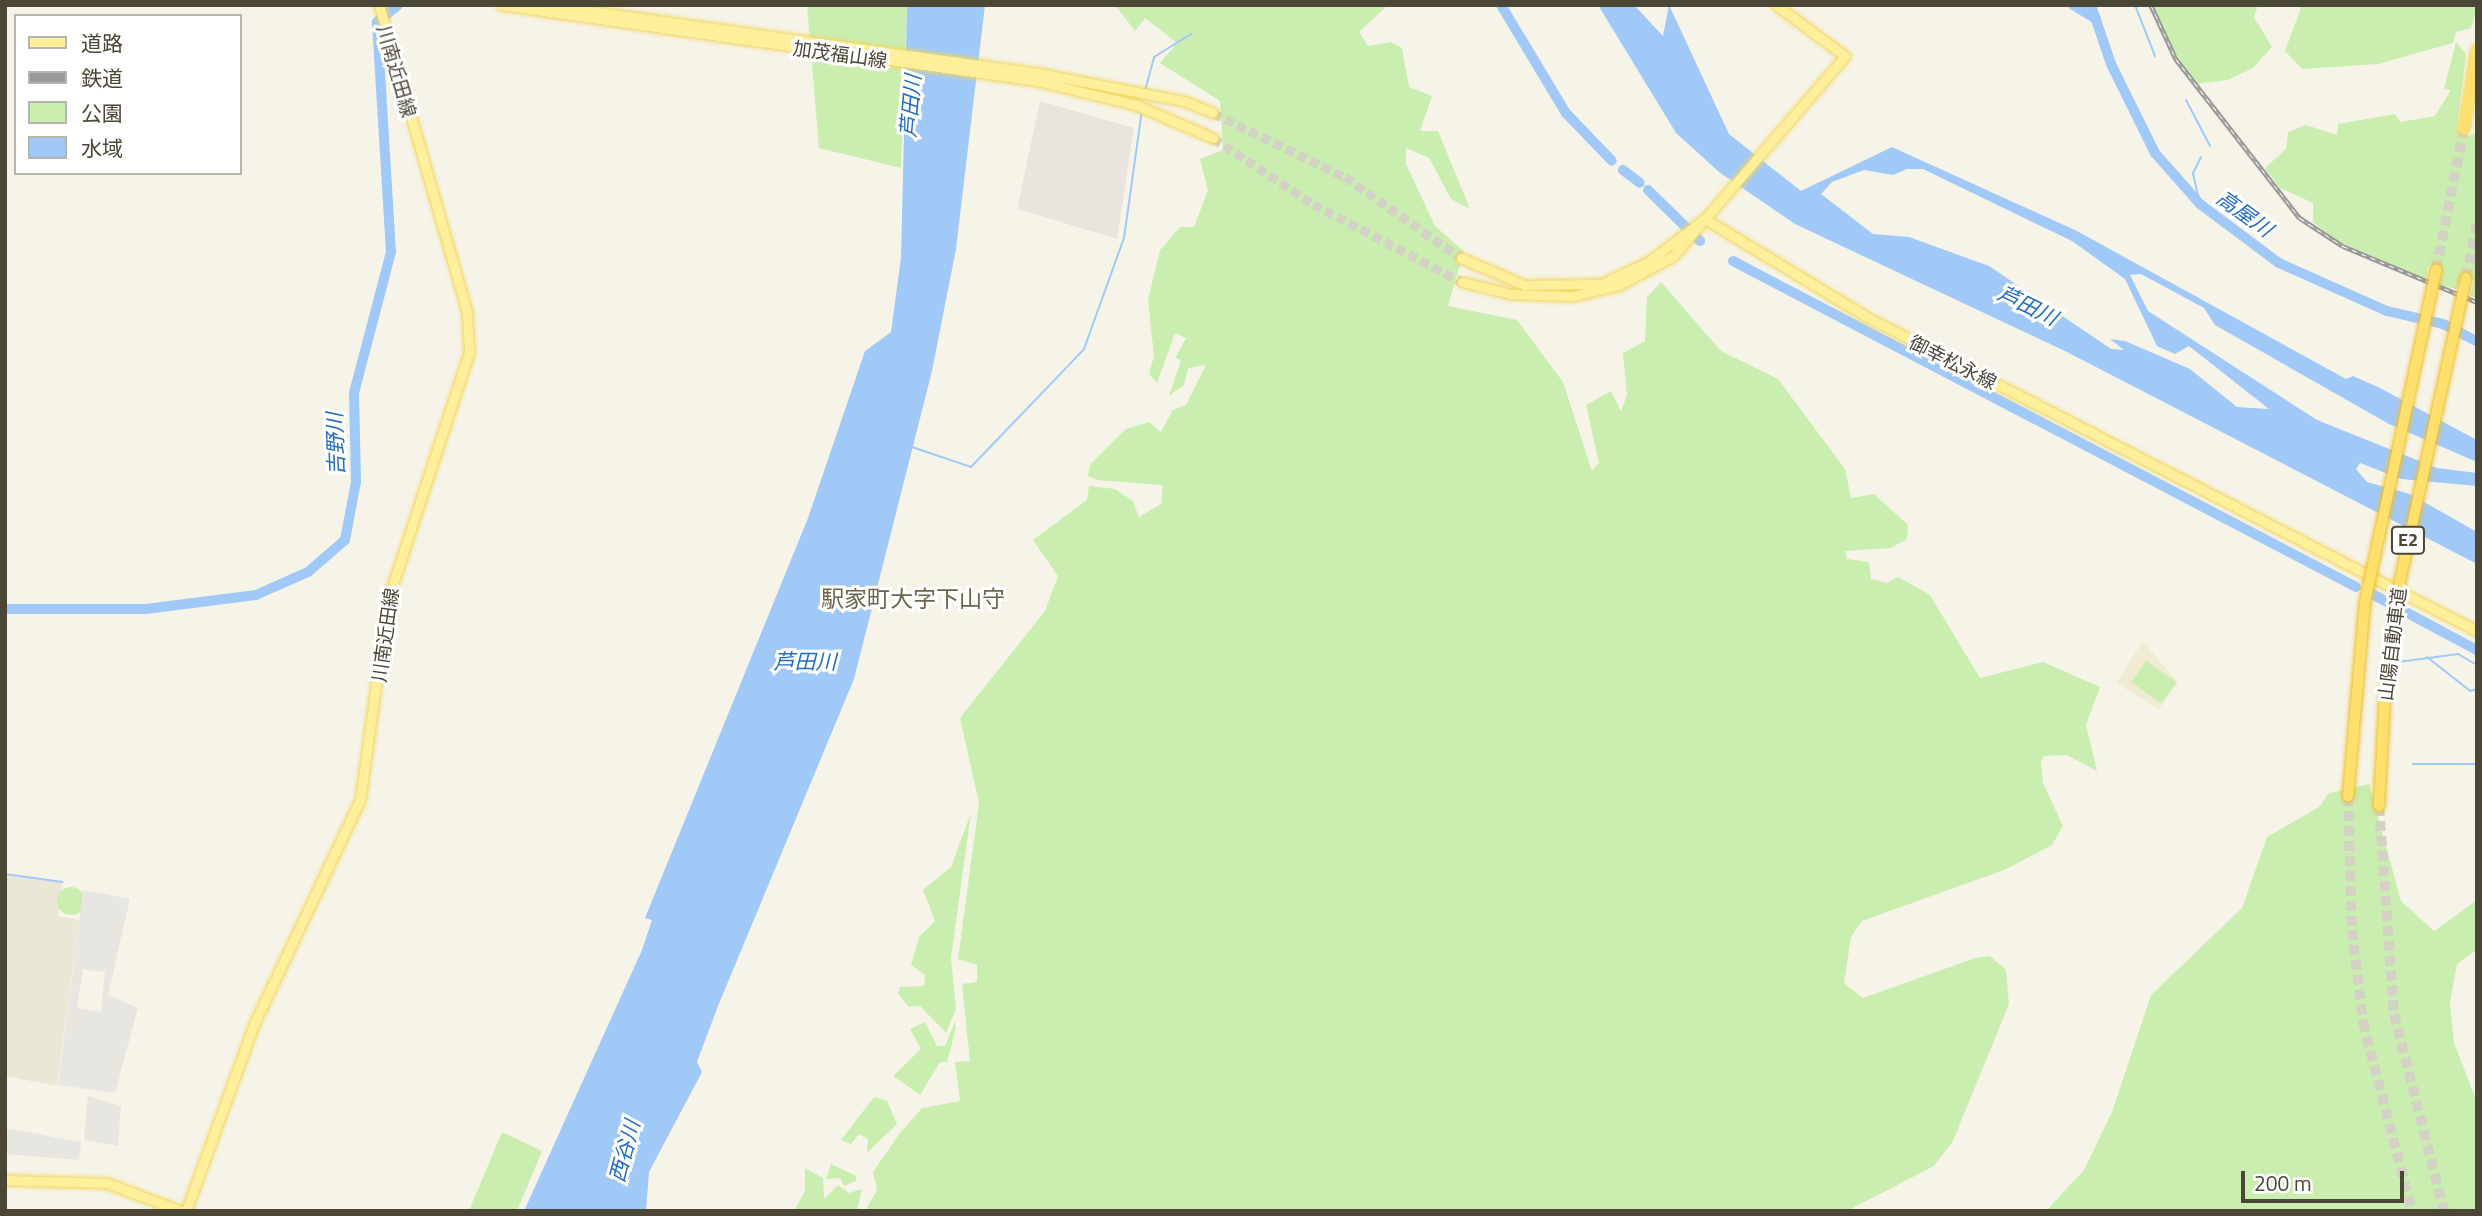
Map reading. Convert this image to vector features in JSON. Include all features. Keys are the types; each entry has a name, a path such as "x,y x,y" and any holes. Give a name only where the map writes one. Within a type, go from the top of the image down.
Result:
{"highway":[{"path":"2464,129 2477,50"},
{"name":"山陽自動車道","path":"2348,796 2365,602 2436,270"},
{"name":"山陽自動車道","path":"2379,806 2398,595 2466,278"}],"main road":[{"name":"加茂福山線","path":"501,5 809,45"},
{"name":"加茂福山線","path":"548,5 1137,91 1213,113"},
{"path":"1462,282 1510,294 1572,296 1619,285 1651,266 1693,230 1845,56 1776,5"},
{"name":"川南近田線","path":"184,1211 254,1024 360,800 388,599 470,352 467,312 381,13"},
{"name":"加茂福山線","path":"1002,73 1136,105 1213,138"},
{"name":"御幸松永線","path":"1705,219 1887,328 2477,631"},
{"path":"1461,258 1504,279 1549,288 1601,284 1651,266"},
{"path":"5,1180 107,1183 184,1211"}],"shaded area":[{"path":"1040,101 1134,128 1117,239 1017,209"},
{"path":"2143,641 2178,683 2159,709 2116,683"},
{"path":"5,875 62,882 58,916 79,920 57,1086 5,1076"},
{"path":"83,890 130,899 108,995 138,1008 115,1093 58,1085","holes":["83,969 105,972 101,1012 77,1008"]},
{"path":"88,1096 121,1106 118,1146 84,1140"},
{"path":"5,1128 81,1142 79,1160 5,1154"}],"green space":[{"path":"807,5 907,5 901,168 819,148"},
{"path":"1115,5 1388,5 1359,32 1368,46 1391,42 1402,48 1409,87 1432,96 1420,131 1438,131 1470,209 1451,199 1429,158 1406,148 1406,164 1435,226 1464,251 1448,306 1517,320 1563,382 1592,471 1599,463 1586,405 1611,391 1621,411 1627,395 1623,353 1645,341 1647,297 1661,282 1721,351 1778,379 1845,469 1851,498 1874,494 1908,525 1907,539 1891,548 1845,551 1847,559 1869,562 1871,579 1887,583 1898,577 1930,595 1980,678 2043,662 2100,687 2086,725 2097,771 2067,755 2044,756 2041,761 2043,783 2063,826 2052,845 2004,870 1862,921 1851,937 1844,983 1863,998 1975,958 1990,956 2006,970 2009,1004 1953,1141 1934,1166 1847,1211 865,1211 877,1190 873,1172 900,1133 922,1108 960,1101 955,1062 970,1061 962,984 977,982 977,965 958,959 979,803 960,718 1045,611 1058,576 1033,540 1087,500 1089,486 1115,489 1133,501 1139,517 1161,504 1163,485 1097,480 1088,476 1090,465 1126,429 1149,422 1161,432 1173,410 1186,405 1206,365 1188,368 1184,385 1169,396 1181,360 1175,358 1186,338 1175,333 1157,383 1149,374 1154,356 1148,300 1160,250 1180,227 1194,227 1208,190 1200,159 1223,150 1220,101 1160,63 1177,43 1145,18 1135,31"},
{"path":"2154,5 2258,5 2254,17 2272,47 2253,68 2228,80 2196,84 2163,34"},
{"path":"2302,5 2477,5 2477,9 2471,28 2456,32 2453,43 2378,64 2302,69 2285,51"},
{"path":"2456,42 2466,54 2457,129 2464,137 2477,133 2477,298 2470,296 2474,281 2463,274 2456,289 2437,284 2441,268 2428,266 2426,280 2336,240 2313,222 2313,203 2280,188 2265,168 2286,149 2288,132 2306,125 2337,135 2338,124 2395,114 2400,122 2435,116 2451,90 2444,89"},
{"path":"2146,661 2176,682 2161,704 2131,682"},
{"path":"2369,784 2401,901 2434,931 2477,900 2477,949 2457,964 2450,1002 2454,1043 2477,1102 2477,1211 2046,1211 2084,1170 2112,1112 2151,995 2242,908 2267,837 2319,807 2329,793"},
{"path":"971,813 951,958 956,1009 946,1033 920,1006 909,1007 898,994 900,987 924,986 925,975 911,965 919,937 935,921 923,890 951,867"},
{"path":"71,887 81,891 85,901 81,911 71,915 61,911 57,901 61,891"},
{"path":"925,1022 937,1046 945,1046 955,1022 956,1028 947,1062 940,1062 920,1095 893,1076 921,1049 910,1029"},
{"path":"874,1097 887,1101 897,1124 867,1153 868,1139 859,1134 851,1144 841,1140"},
{"path":"502,1132 542,1151 517,1211 469,1211"},
{"path":"831,1164 856,1176 856,1181 844,1186 840,1178 826,1179"},
{"path":"805,1168 823,1178 824,1199 838,1185 849,1193 862,1189 857,1211 794,1211 805,1191"}],"water":[{"name":"芦田川","path":"907,5 985,5 956,249 932,371 854,679 718,1006 697,1062 702,1072 649,1172 646,1211 524,1211 642,950 652,920 645,918 808,518 865,351 891,332 901,258"},
{"name":"芦田川","path":"1598,5 1634,5 1663,36 1669,5 1729,134 1801,191 1892,147 2077,231 2346,379 2353,376 2378,387 2477,440 2477,462 2389,424 2215,325 2204,308 2141,274 2130,275 2148,311 2317,420 2437,468 2477,473 2477,486 2401,479 2360,463 2356,469 2367,482 2410,494 2477,532 2477,564 2065,351 1795,224 1719,172 1676,133","holes":["1907,169 1923,169 2072,241 2125,279 2157,346 2175,354 2189,346 2269,409 2237,407 2190,369 2125,341 2110,339 2124,350 2111,349 1989,266 1909,237 1873,234 1821,194 1832,182 1864,170 1893,175"]}],"waterway":[{"name":"吉野川","path":"5,609 146,609 256,595 308,572 345,540 356,482 354,393 391,252 377,22 398,5"},
{"path":"1501,5 1566,113 1612,161"},
{"name":"吉野川","path":"2073,5 2096,19"},
{"name":"高屋川","path":"2091,5 2111,64 2155,153 2200,204 2279,263 2387,311 2443,324 2477,341"},
{"path":"2135,5 2155,56"},
{"path":"1145,91 1154,57 1191,34"},
{"path":"2186,100 2210,146"},
{"path":"912,447 971,467 1084,349 1124,238 1142,110"},
{"path":"2200,204 2193,173 2201,157"},
{"path":"1623,170 1640,183"},
{"path":"1648,190 1700,241"},
{"path":"1733,261 2356,587"},
{"path":"2372,594 2477,650"},
{"path":"2398,662 2458,654 2477,665"},
{"path":"2427,657 2470,691 2477,689"},
{"path":"2413,764 2477,764"},
{"path":"5,874 62,882"}],"tunnel":[{"path":"1213,113 1345,177 1461,258"},
{"path":"2436,270 2464,129"},
{"path":"1213,138 1313,204 1462,282"},
{"path":"2466,278 2477,224"},
{"path":"2348,796 2352,930 2363,1022 2412,1211"},
{"path":"2379,806 2394,1014 2444,1211"}],"railway":[{"path":"2151,5 2176,59 2300,218 2343,246 2477,302"}],"district":[{"name":"駅家町大字下山守","path":"913,599"}],"water label":[{"name":"西谷川","path":"624,1151"}]}
